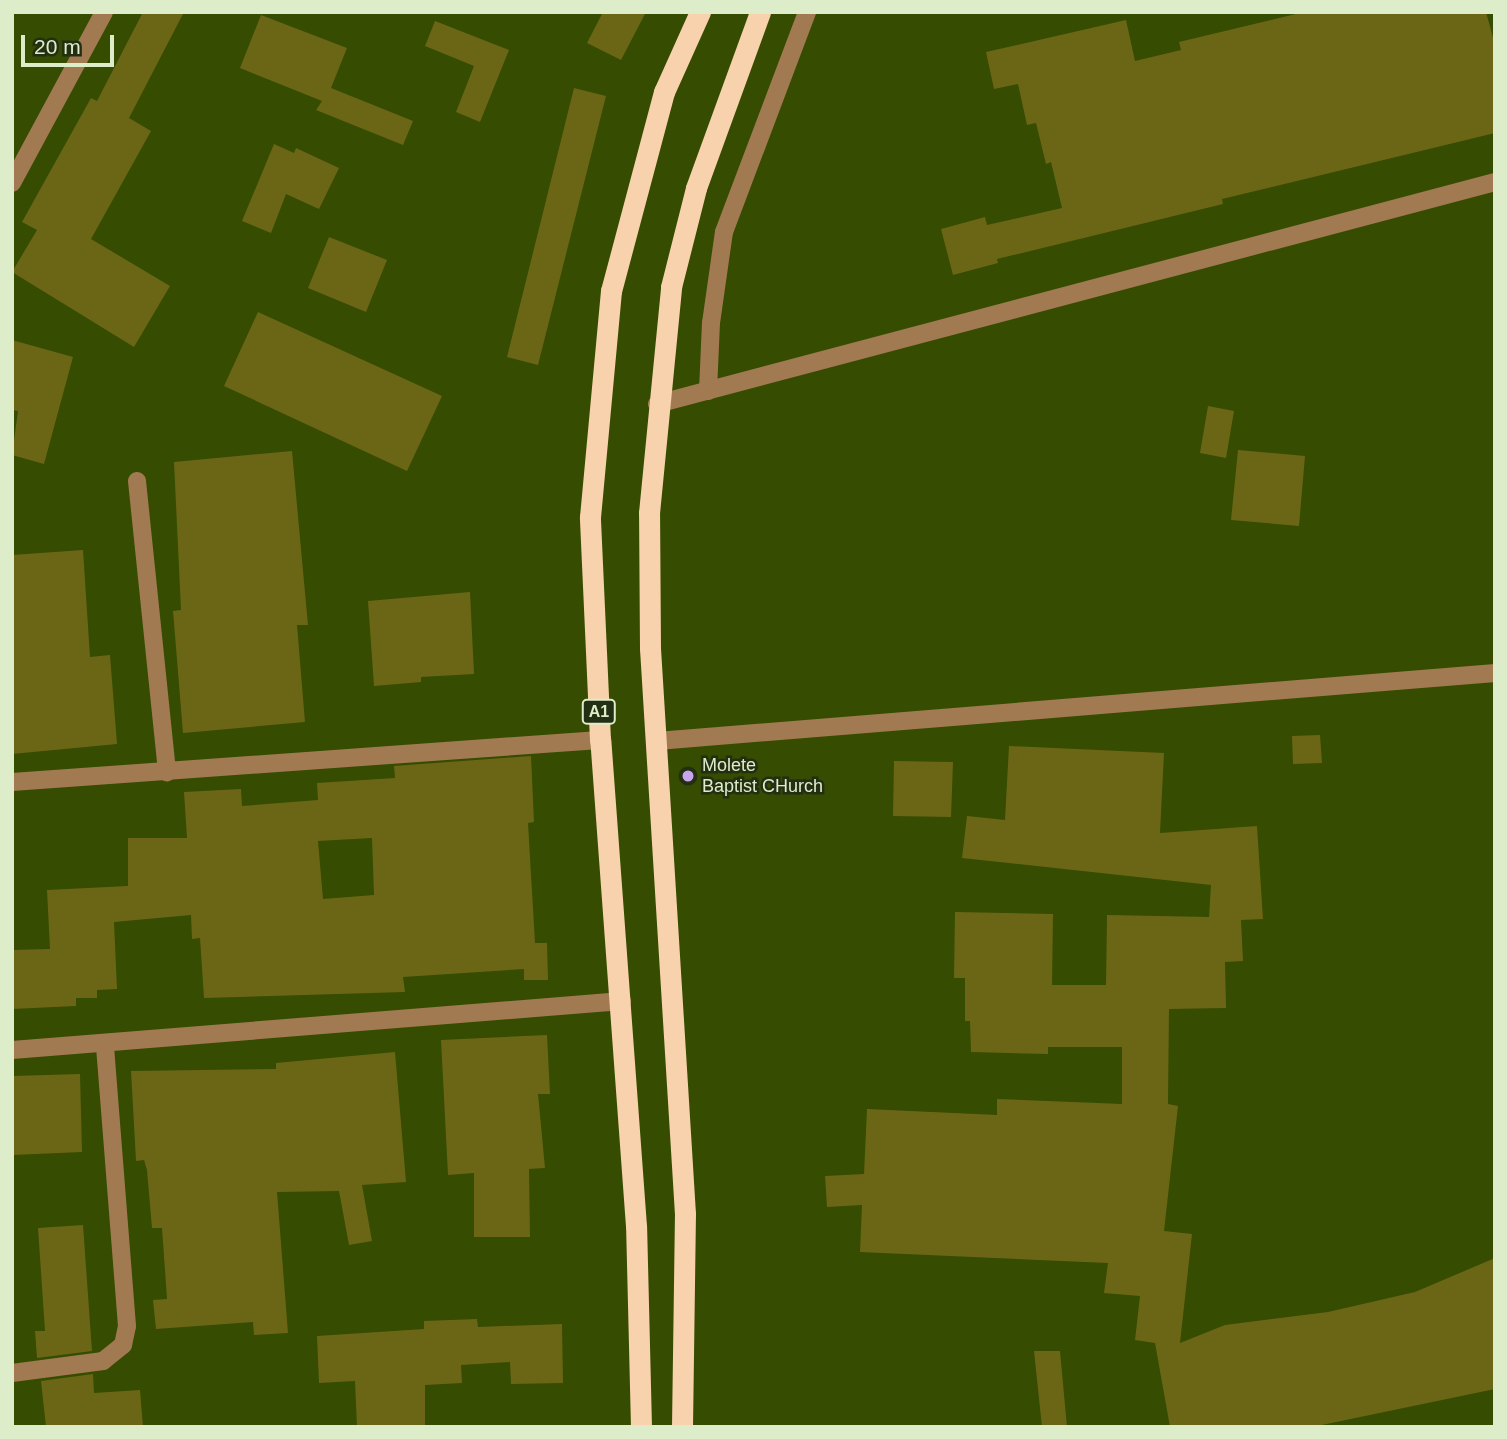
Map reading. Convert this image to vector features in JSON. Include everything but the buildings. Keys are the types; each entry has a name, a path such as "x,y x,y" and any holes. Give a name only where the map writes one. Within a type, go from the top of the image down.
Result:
{"highway":[{"name":"A1","path":"641,1427 636,1226 622,1001 600,740 590,517 611,291 636,186 664,92 700,12"},
{"path":"682,1427 685,1214 650,648 649,527 657,404 671,287 696,188 760,12"}],"street":[{"path":"12,183 104,12"},
{"path":"708,391 710,323 724,232 807,12"},
{"path":"657,404 1495,182"},
{"path":"137,481 167,772"},
{"path":"657,741 1495,674"},
{"path":"12,782 600,740"},
{"path":"12,1050 105,1045 622,1001"},
{"path":"12,1373 103,1361 123,1345 127,1326 105,1045"}],"place":[{"name":"Molete Baptist CHurch","path":"688,776"}]}
